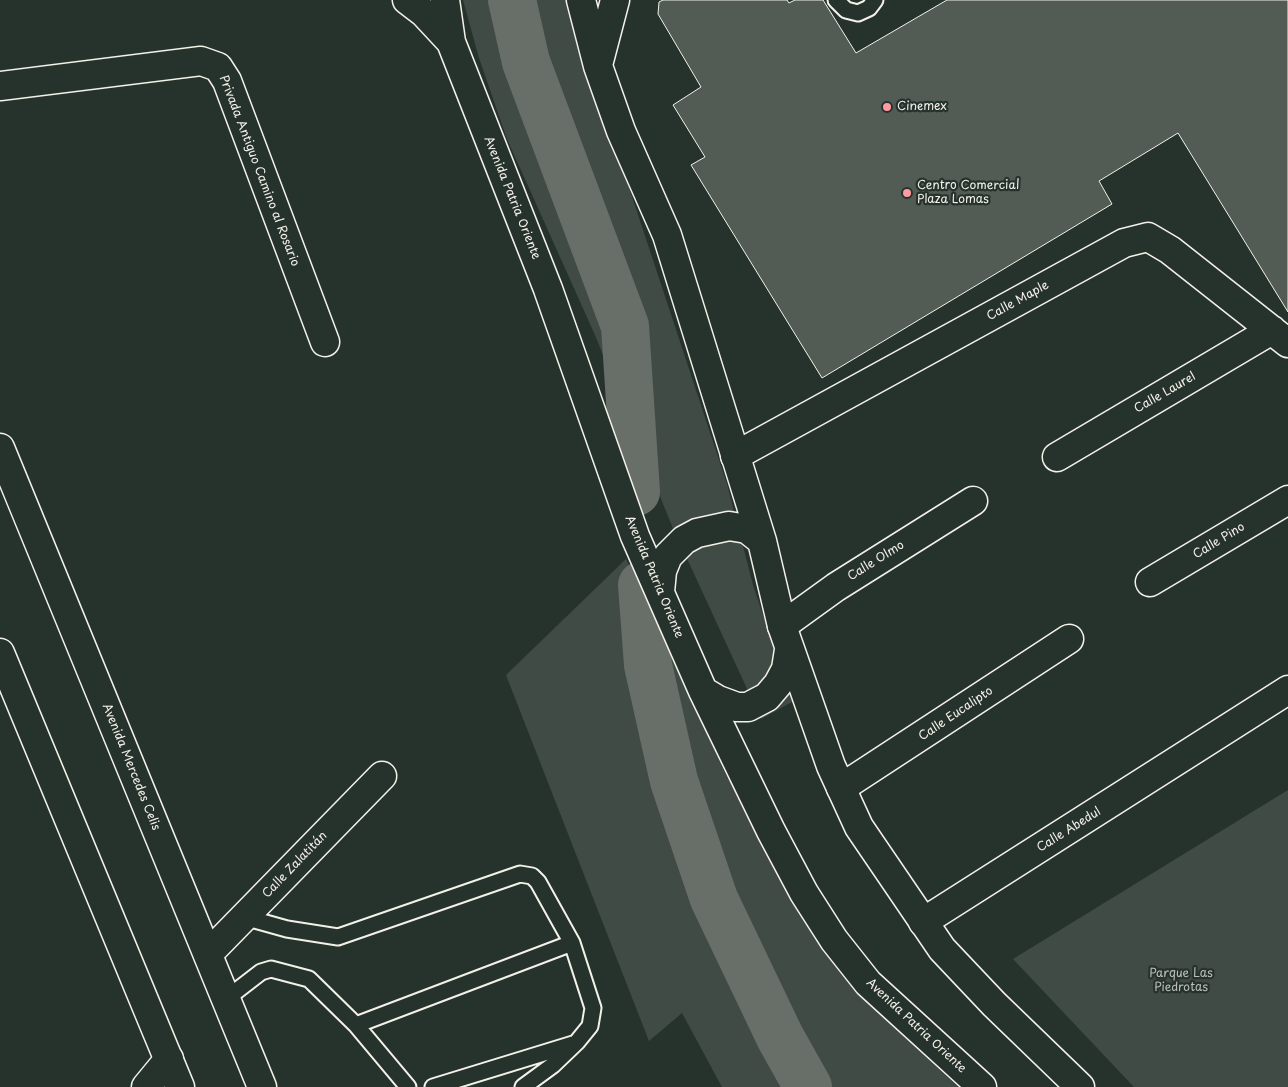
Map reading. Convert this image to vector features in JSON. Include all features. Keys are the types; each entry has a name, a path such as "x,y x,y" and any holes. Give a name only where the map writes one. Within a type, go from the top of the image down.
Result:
{"street":[{"path":"407,0 424,13 451,42"},
{"name":"Avenida Patria Oriente","path":"445,0 451,42 548,289 635,536 702,691 804,893 834,940 868,983 982,1087"},
{"path":"581,0 598,66 621,131 667,235 762,540 785,638 831,766 860,827 942,949 994,1004 1080,1087"},
{"path":"598,66 615,0"},
{"name":"Privada Antiguo Camino al Rosario","path":"0,86 201,61 218,67 227,81 325,342"},
{"name":"Calle Maple","path":"735,456 1124,243 1148,237 1170,250 1280,337"},
{"name":"Calle Laurel","path":"1057,456 1280,337"},
{"name":"Avenida Mercedes Celis","path":"0,448 262,1087"},
{"name":"Calle Pino","path":"1150,582 1288,500"},
{"name":"Calle Olmo","path":"785,638 836,586 973,501"},
{"path":"660,592 662,571 668,556 684,540 697,533 729,526 746,529 762,540"},
{"path":"702,691 718,700 737,707 748,707 767,697 778,684 786,669 785,638"},
{"name":"Calle Eucalipto","path":"842,788 1069,639"},
{"path":"0,653 180,1087"},
{"name":"Calle Abedul","path":"923,922 1288,690"},
{"name":"Calle Zalatitán","path":"208,954 382,776"},
{"path":"146,1087 169,1060"}],"lane":[{"path":"836,0 846,10 858,13 869,8 875,0"},
{"path":"244,917 287,929 338,937 520,874 532,876 538,882 572,943 593,1008 590,1026 577,1042 552,1065 523,1087"},
{"path":"356,1025 572,943"},
{"path":"226,999 261,972 271,969 309,979 356,1025 408,1087"},
{"path":"433,1087 577,1042"}],"green space":[{"path":"463,0 577,0 605,115 727,484 753,585 792,702 761,719 672,526 595,335 507,139 479,58"},
{"path":"626,559 726,775 848,975 887,1021 958,1087 722,1087 682,1013 649,1041 506,675"},
{"name":"Parque Las Piedrotas","path":"1288,790 1288,1087 1134,1087 1013,959"}],"building":[{"name":"Centro Comercial Plaza Lomas","path":"663,0 787,0 789,3 795,0 823,0 856,53 947,0 1288,0 1288,312 1178,133 1099,181 1112,204 822,378 691,165 705,157 673,105 701,87 658,14 659,2"}],"waterway":[{"path":"512,0 526,62 625,326 636,492"},
{"path":"642,585 648,665 674,781 714,899 780,1037 808,1087"}],"place":[{"name":"Cinemex","path":"887,107"},
{"name":"Centro Comercial Plaza Lomas","path":"907,193"}]}
